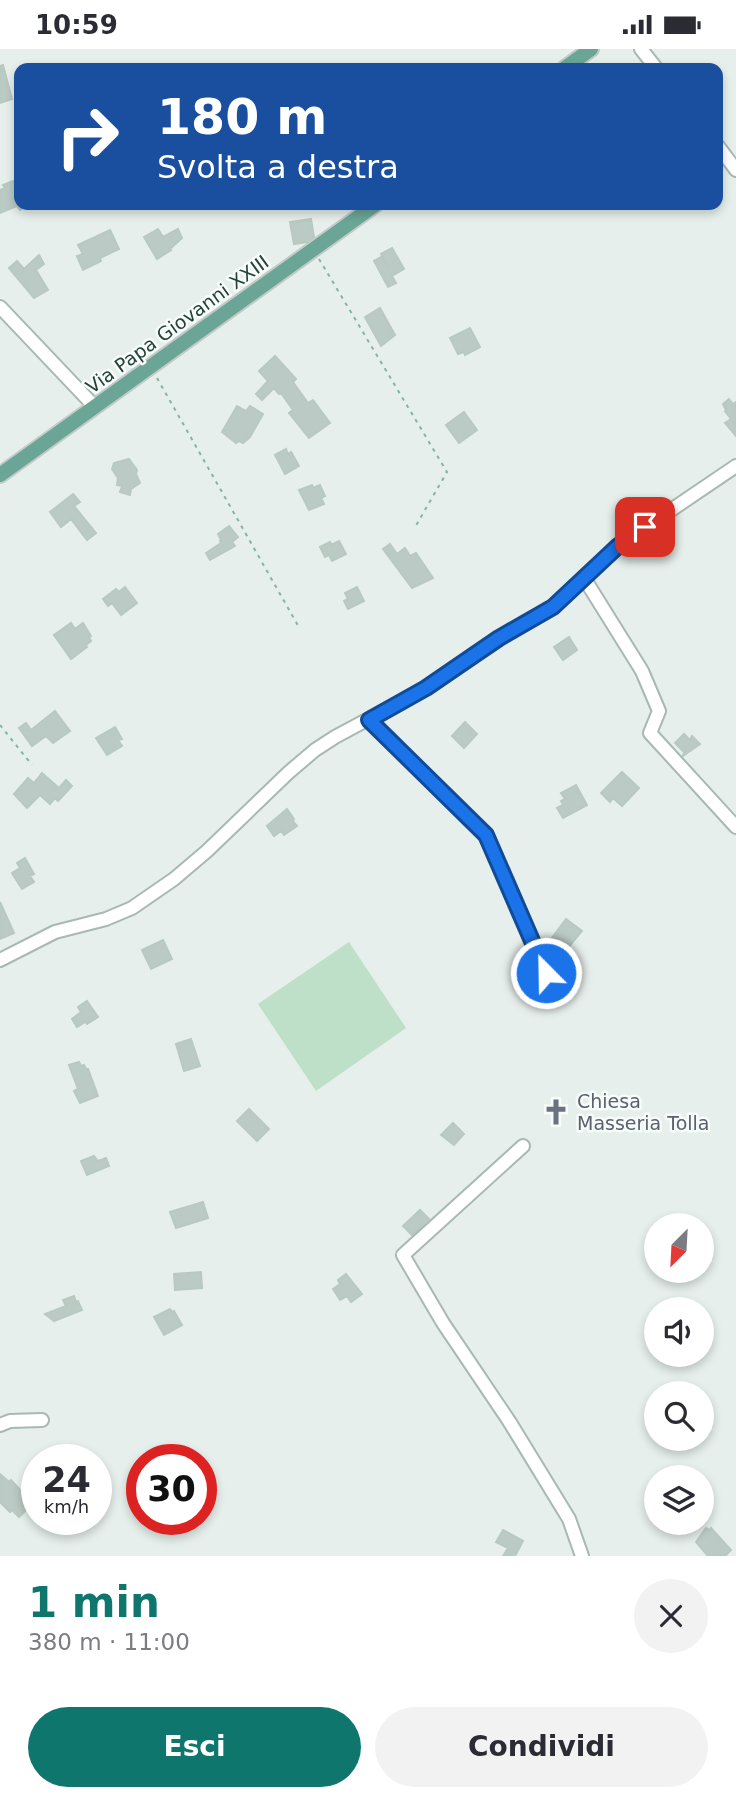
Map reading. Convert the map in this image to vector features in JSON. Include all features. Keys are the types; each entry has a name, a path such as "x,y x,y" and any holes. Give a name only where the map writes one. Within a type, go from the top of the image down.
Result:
{"main road":[{"path":"572,63 591,49"},
{"name":"Via Papa Giovanni XXIII","path":"0,475 368,210"}],"street":[{"path":"641,49 652,63"},
{"path":"723,153 736,170"},
{"path":"0,307 95,407"},
{"path":"0,960 55,932 106,919 132,908 174,879 315,750 426,688 504,635 553,607 618,546 736,467"},
{"path":"584,578 642,671 659,711 650,733 736,827"},
{"path":"369,720 486,835 546,973"},
{"path":"523,1146 403,1255 443,1323 509,1421 569,1520 582,1556"},
{"path":"0,1425 10,1421 42,1420"}],"path":[{"path":"313,249 447,472 414,529"},
{"path":"151,367 300,629"},
{"path":"0,725 32,765"}],"green space":[{"path":"349,942 406,1028 316,1091 258,1004"}],"building":[{"path":"3,65 12,99 0,103 0,66"},
{"path":"13,181 14,207 0,213 0,190 5,188 3,185"},
{"path":"311,219 314,237 307,242 294,244 290,222"},
{"path":"158,229 163,237 178,229 182,238 171,250 157,259 144,237"},
{"path":"110,230 119,249 83,270 77,256 83,254 78,245"},
{"path":"392,248 404,269 392,276 396,283 388,287 374,261 381,257 388,267 381,254"},
{"path":"39,255 44,264 36,270 48,290 34,298 9,268 17,261 24,269"},
{"path":"380,308 395,335 381,346 365,317"},
{"path":"470,328 480,347 465,355 464,352 458,354 450,338"},
{"path":"275,356 296,379 293,382 308,403 313,400 330,423 309,438 289,413 293,410 281,393 274,388 262,400 256,394 268,381 259,371"},
{"path":"729,399 733,404 736,402 736,436 725,423 731,419 723,404"},
{"path":"237,406 246,411 250,406 263,414 250,437 243,443 236,443 222,432"},
{"path":"464,412 477,430 459,443 446,425"},
{"path":"286,449 288,454 291,452 299,466 285,474 275,455"},
{"path":"129,459 137,470 140,483 131,489 130,495 120,492 122,486 117,485 118,478 112,469 114,463"},
{"path":"312,485 313,488 320,485 325,496 321,498 324,504 309,510 299,490"},
{"path":"73,494 80,502 74,506 96,533 87,540 71,519 61,527 50,512"},
{"path":"229,526 238,537 232,542 235,546 210,560 206,553 221,543 218,534"},
{"path":"339,541 346,554 332,561 329,555 325,557 320,547"},
{"path":"390,544 397,554 405,548 410,556 416,553 433,578 412,588 383,549"},
{"path":"125,587 137,603 121,615 112,603 108,606 103,599 116,589 119,592"},
{"path":"357,587 364,601 348,609 344,601 348,599 345,593"},
{"path":"71,623 75,629 83,623 91,641 71,659 54,635"},
{"path":"569,637 577,650 563,660 554,647"},
{"path":"55,711 70,731 53,743 46,736 32,746 19,728 26,723 31,730"},
{"path":"465,722 477,734 464,748 452,736"},
{"path":"115,727 122,739 118,740 122,746 107,755 96,738"},
{"path":"684,734 690,740 692,736 700,744 683,756 684,752 675,743"},
{"path":"622,772 639,788 622,806 613,798 610,802 601,793"},
{"path":"42,773 59,788 66,780 72,786 58,801 55,798 50,804 40,795 27,808 14,794 28,778 34,783"},
{"path":"576,785 587,805 563,818 557,808 563,805 561,801 565,799 561,793"},
{"path":"287,809 297,826 284,835 281,831 274,836 267,826"},
{"path":"25,858 34,874 30,876 34,882 22,889 12,873 20,868 17,863"},
{"path":"0,902 14,933 0,939"},
{"path":"566,919 582,931 562,955 549,942"},
{"path":"163,940 172,959 151,969 142,950"},
{"path":"87,1001 98,1017 77,1027 72,1019 81,1012 78,1007"},
{"path":"191,1039 200,1066 184,1071 176,1044"},
{"path":"79,1062 88,1069 98,1096 80,1103 74,1091 78,1089 69,1065"},
{"path":"249,1109 269,1129 257,1141 237,1121"},
{"path":"453,1123 464,1134 454,1145 441,1135"},
{"path":"94,1156 98,1161 106,1158 109,1166 87,1175 81,1161"},
{"path":"203,1202 208,1218 176,1228 170,1212"},
{"path":"420,1210 429,1219 412,1235 403,1226"},
{"path":"201,1272 202,1288 175,1290 174,1274"},
{"path":"346,1274 362,1294 351,1302 347,1296 340,1300 333,1289 340,1284 338,1280"},
{"path":"74,1296 82,1310 54,1321 45,1314 66,1306 63,1300"},
{"path":"170,1309 182,1325 164,1335 154,1317"},
{"path":"0,1474 9,1482 11,1480 21,1491 21,1515 19,1517 12,1510 10,1512 0,1502"},
{"path":"503,1530 523,1541 515,1556 503,1556 508,1548 496,1542"},
{"path":"714,1531 731,1550 725,1556 708,1556 696,1542 701,1535 714,1535"}],"place":[{"name":"Chiesa Masseria Tolla","path":"556,1112"}],"route":[{"path":"546,973 486,835 369,720 426,688 499,638 553,607 618,546 645,527"}]}
